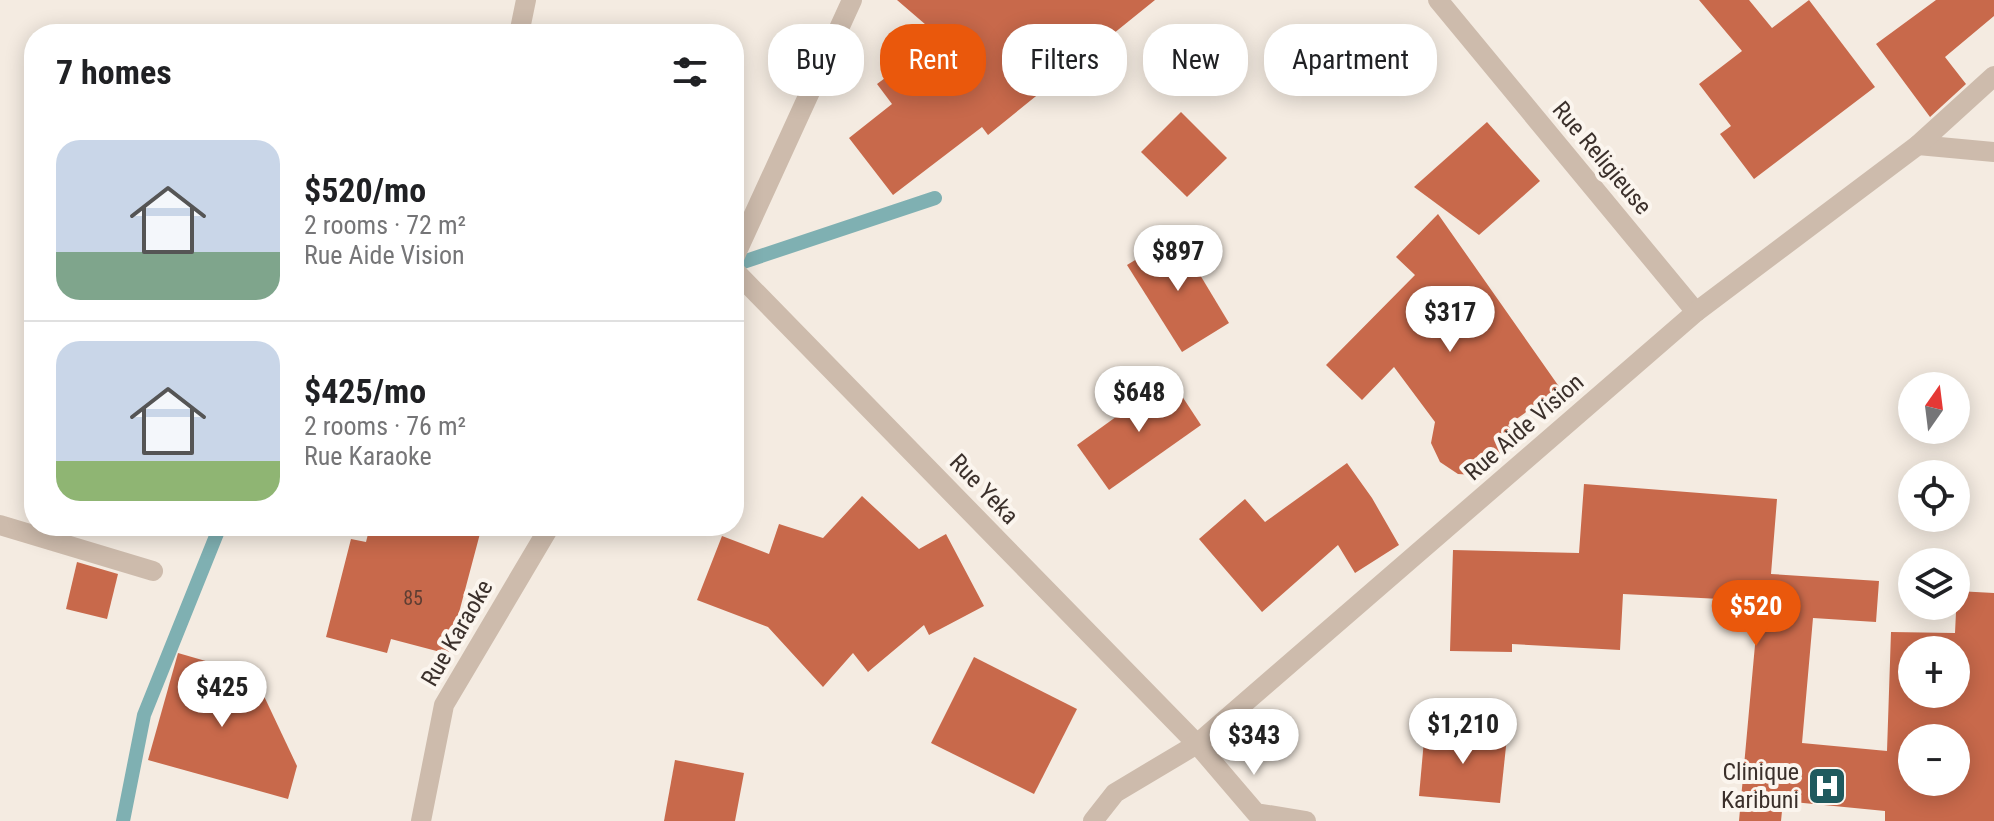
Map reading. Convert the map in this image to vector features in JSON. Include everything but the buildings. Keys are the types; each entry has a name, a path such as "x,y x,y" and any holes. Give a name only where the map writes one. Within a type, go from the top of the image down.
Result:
{"street":[{"path":"521,24 526,0"},
{"path":"744,236 852,0"},
{"name":"Rue Religieuse","path":"1438,0 1696,312"},
{"name":"Rue Aide Vision","path":"1093,821 1115,793 1197,744 1696,312 1918,145 1994,76"},
{"path":"1918,145 1994,152"},
{"name":"Rue Yeka","path":"744,280 1197,744 1256,813 1306,821"},
{"path":"0,525 24,532"},
{"path":"37,536 153,571"},
{"name":"Rue Karaoke","path":"421,821 444,705 544,536"}],"waterway":[{"path":"744,262 935,198"},
{"path":"123,821 144,715 216,536"}],"place":[{"name":"Clinique Karibuni","path":"1827,786"}]}
